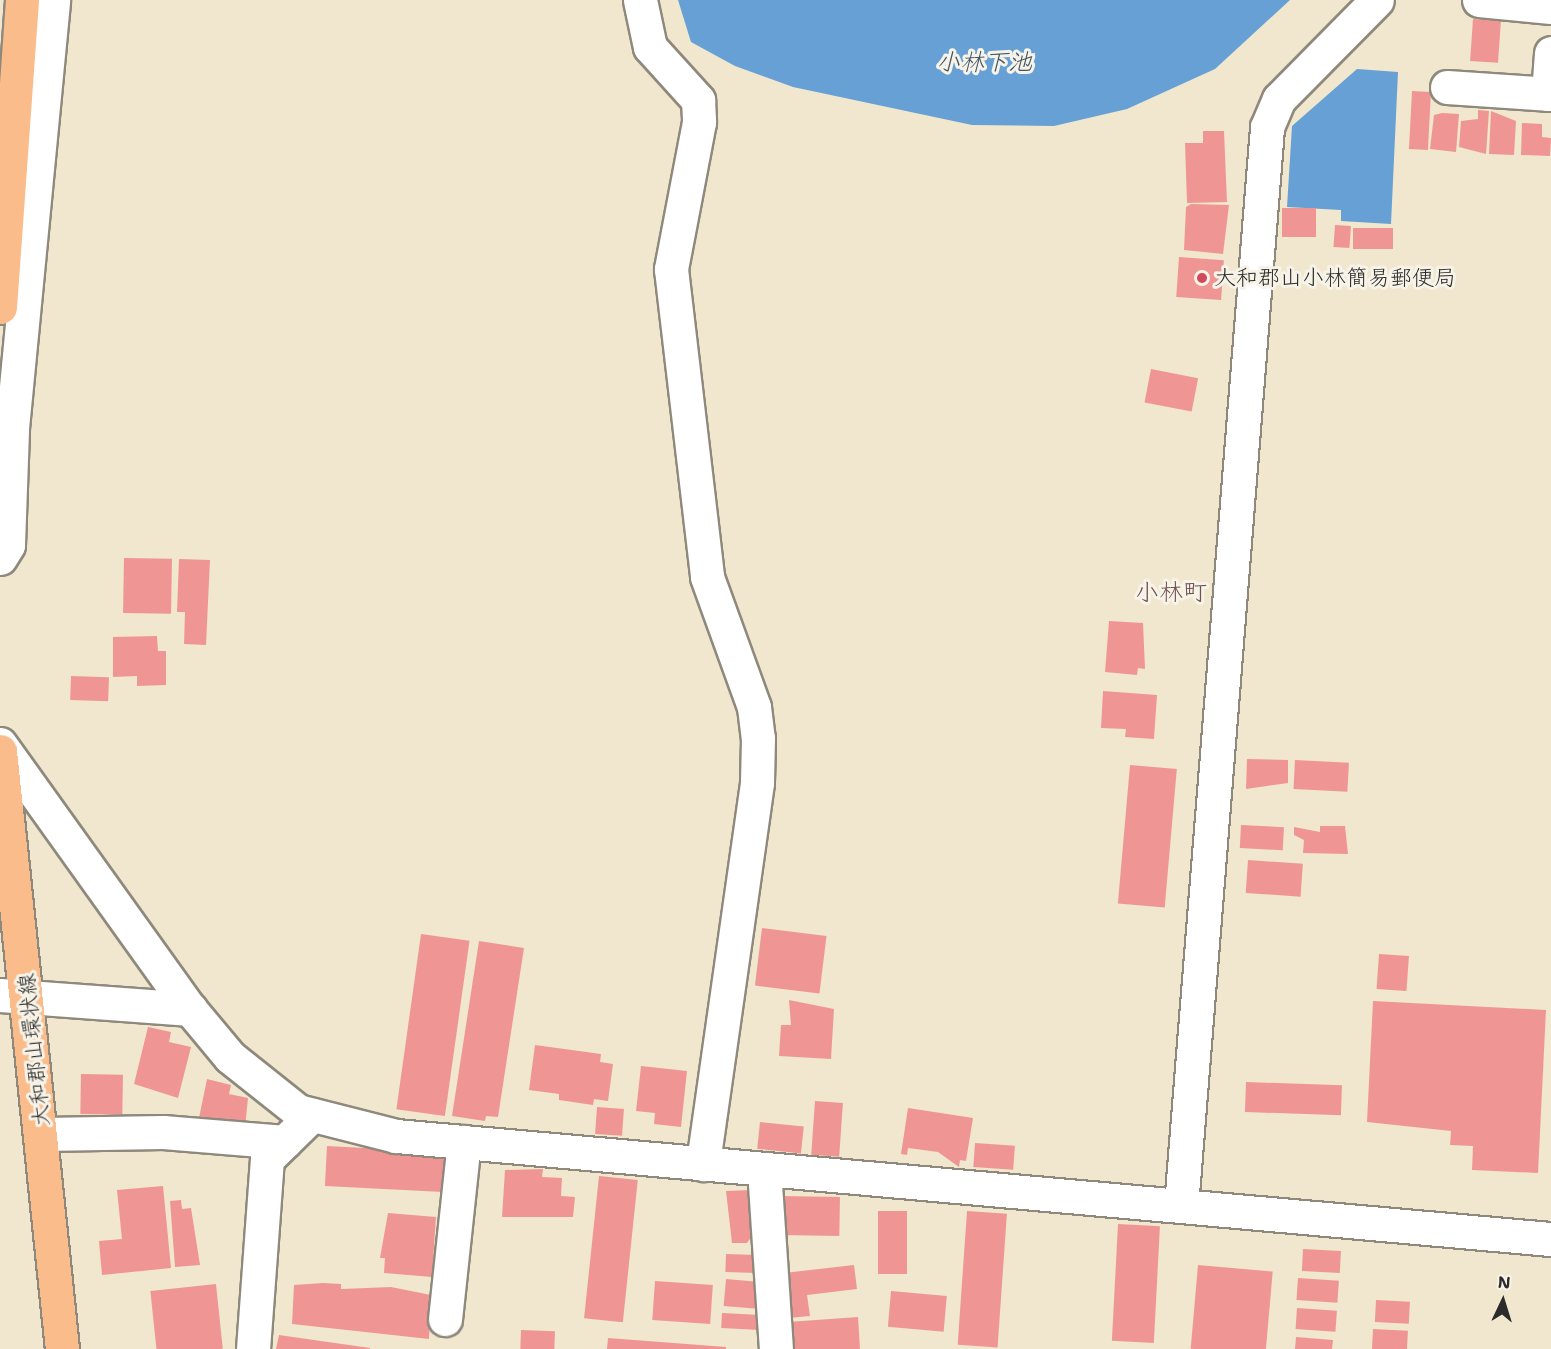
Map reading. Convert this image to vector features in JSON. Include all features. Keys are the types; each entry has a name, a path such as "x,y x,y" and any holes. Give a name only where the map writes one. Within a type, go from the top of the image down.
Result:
{"main road":[{"path":"0,307 32,1"},
{"name":"大和郡山環状線","path":"0,751 15,996 42,1134 62,1349"}],"street":[{"path":"640,0 650,47 698,100 699,122 671,268 707,577 754,707 758,738 757,783 703,1164"},
{"path":"1181,1206 1267,127 1279,99 1377,0"},
{"path":"1479,0 1551,7"},
{"path":"0,558 8,544 32,1"},
{"path":"1447,87 1540,99 1551,53"},
{"path":"0,744 190,1009 230,1057 268,1090 312,1115 396,1136 1551,1239"},
{"path":"15,996 190,1009"},
{"path":"253,1349 267,1160 312,1115"},
{"path":"42,1134 163,1132 285,1142"},
{"path":"445,1319 464,1142"},
{"path":"764,1169 776,1349"}],"water":[{"name":"小林下池","path":"678,0 1290,0 1215,69 1127,109 1054,126 972,125 793,87 735,66 691,42"},
{"path":"1357,69 1398,72 1391,224 1341,221 1341,210 1287,207 1292,126"}],"building":[{"path":"1473,19 1501,21 1498,63 1470,61"},
{"path":"1412,91 1431,92 1428,150 1409,149"},
{"path":"1478,110 1489,111 1486,154 1459,147 1461,121 1478,119"},
{"path":"1491,111 1516,121 1514,155 1489,154"},
{"path":"1459,114 1456,152 1430,149 1434,115"},
{"path":"1522,123 1542,124 1542,137 1551,138 1550,156 1521,155"},
{"path":"1203,131 1224,131 1227,202 1187,203 1185,143 1203,143"},
{"path":"1191,204 1229,205 1223,254 1184,250 1186,207"},
{"path":"1282,208 1316,208 1316,237 1282,237"},
{"path":"1335,225 1351,226 1349,248 1333,247"},
{"path":"1353,228 1393,228 1393,249 1353,249"},
{"path":"1179,257 1224,260 1221,300 1176,297"},
{"path":"1151,369 1198,378 1192,412 1145,402"},
{"path":"124,558 172,559 171,614 123,613"},
{"path":"179,559 210,560 206,645 184,644 185,612 177,612"},
{"path":"1109,621 1143,623 1145,669 1138,668 1137,675 1105,672"},
{"path":"157,636 158,651 166,651 166,685 137,686 137,676 113,677 113,637"},
{"path":"71,676 109,677 108,701 70,700"},
{"path":"1103,691 1157,695 1154,739 1125,737 1126,729 1101,728"},
{"path":"1247,759 1288,760 1288,783 1246,789"},
{"path":"1295,760 1349,763 1347,792 1293,789"},
{"path":"1130,765 1177,769 1165,908 1118,903"},
{"path":"1241,825 1284,827 1283,850 1240,848"},
{"path":"1320,826 1345,826 1348,854 1303,853 1304,840 1294,835 1294,827 1320,832"},
{"path":"1248,860 1303,864 1301,897 1246,893"},
{"path":"762,928 827,936 819,993 755,986"},
{"path":"421,934 470,941 445,1116 396,1109"},
{"path":"479,941 524,948 498,1117 486,1116 485,1121 452,1116"},
{"path":"1379,954 1409,956 1406,991 1377,989"},
{"path":"789,1000 834,1009 831,1059 779,1056 781,1025 791,1025"},
{"path":"1373,1001 1546,1010 1538,1173 1472,1170 1473,1146 1450,1145 1451,1131 1367,1122"},
{"path":"148,1027 171,1032 169,1042 191,1047 178,1098 134,1084"},
{"path":"535,1045 601,1054 600,1062 613,1064 608,1101 594,1099 593,1105 559,1100 559,1094 529,1090"},
{"path":"641,1066 687,1071 681,1127 654,1124 655,1113 636,1111"},
{"path":"81,1074 123,1075 122,1115 80,1114"},
{"path":"207,1079 231,1085 229,1094 248,1098 245,1128 199,1118"},
{"path":"1246,1082 1342,1085 1341,1115 1245,1112"},
{"path":"815,1101 843,1103 839,1157 811,1155"},
{"path":"597,1107 624,1109 622,1136 595,1134"},
{"path":"908,1108 973,1118 966,1161 960,1160 959,1167 938,1152 908,1148 907,1155 901,1154"},
{"path":"760,1122 804,1127 801,1153 757,1149"},
{"path":"975,1143 1015,1146 1013,1170 973,1167"},
{"path":"327,1146 445,1152 443,1192 325,1186"},
{"path":"543,1169 542,1177 562,1178 561,1196 575,1197 573,1217 502,1217 505,1170"},
{"path":"599,1176 638,1180 623,1322 584,1318"},
{"path":"163,1186 171,1268 102,1275 99,1241 122,1239 117,1190"},
{"path":"751,1190 752,1236 747,1243 732,1243 726,1191"},
{"path":"781,1196 840,1197 839,1236 780,1235"},
{"path":"181,1200 182,1209 191,1208 200,1265 175,1267 170,1201"},
{"path":"878,1211 907,1211 907,1274 878,1274"},
{"path":"967,1211 1007,1214 998,1347 958,1345"},
{"path":"388,1213 436,1217 432,1277 384,1273 385,1258 380,1258"},
{"path":"1118,1224 1160,1226 1154,1343 1112,1341"},
{"path":"1303,1249 1341,1251 1340,1273 1302,1271"},
{"path":"726,1254 757,1255 756,1273 725,1272"},
{"path":"854,1265 857,1289 807,1295 810,1316 789,1318 784,1273"},
{"path":"1198,1265 1273,1272 1266,1349 1191,1349"},
{"path":"1298,1278 1339,1281 1337,1303 1296,1300"},
{"path":"726,1279 760,1282 758,1309 724,1306"},
{"path":"655,1281 713,1285 710,1324 652,1320"},
{"path":"216,1284 223,1349 156,1349 150,1291"},
{"path":"341,1284 341,1289 391,1287 431,1295 429,1339 292,1324 294,1285"},
{"path":"891,1291 947,1296 944,1332 888,1327"},
{"path":"1376,1300 1410,1302 1409,1324 1375,1322"},
{"path":"1297,1308 1337,1311 1335,1332 1296,1329"},
{"path":"722,1313 761,1315 760,1330 721,1328"},
{"path":"858,1317 860,1349 790,1349 788,1322"},
{"path":"1373,1329 1408,1331 1407,1349 1372,1349"},
{"path":"521,1330 555,1331 554,1349 520,1349"},
{"path":"279,1335 370,1348 370,1349 276,1349"},
{"path":"1296,1337 1333,1340 1332,1349 1295,1349"},
{"path":"608,1338 726,1347 726,1349 607,1349"}],"place":[{"name":"大和郡山小林簡易郵便局","path":"1202,278"}],"district":[{"name":"小林町","path":"1171,593"}]}
